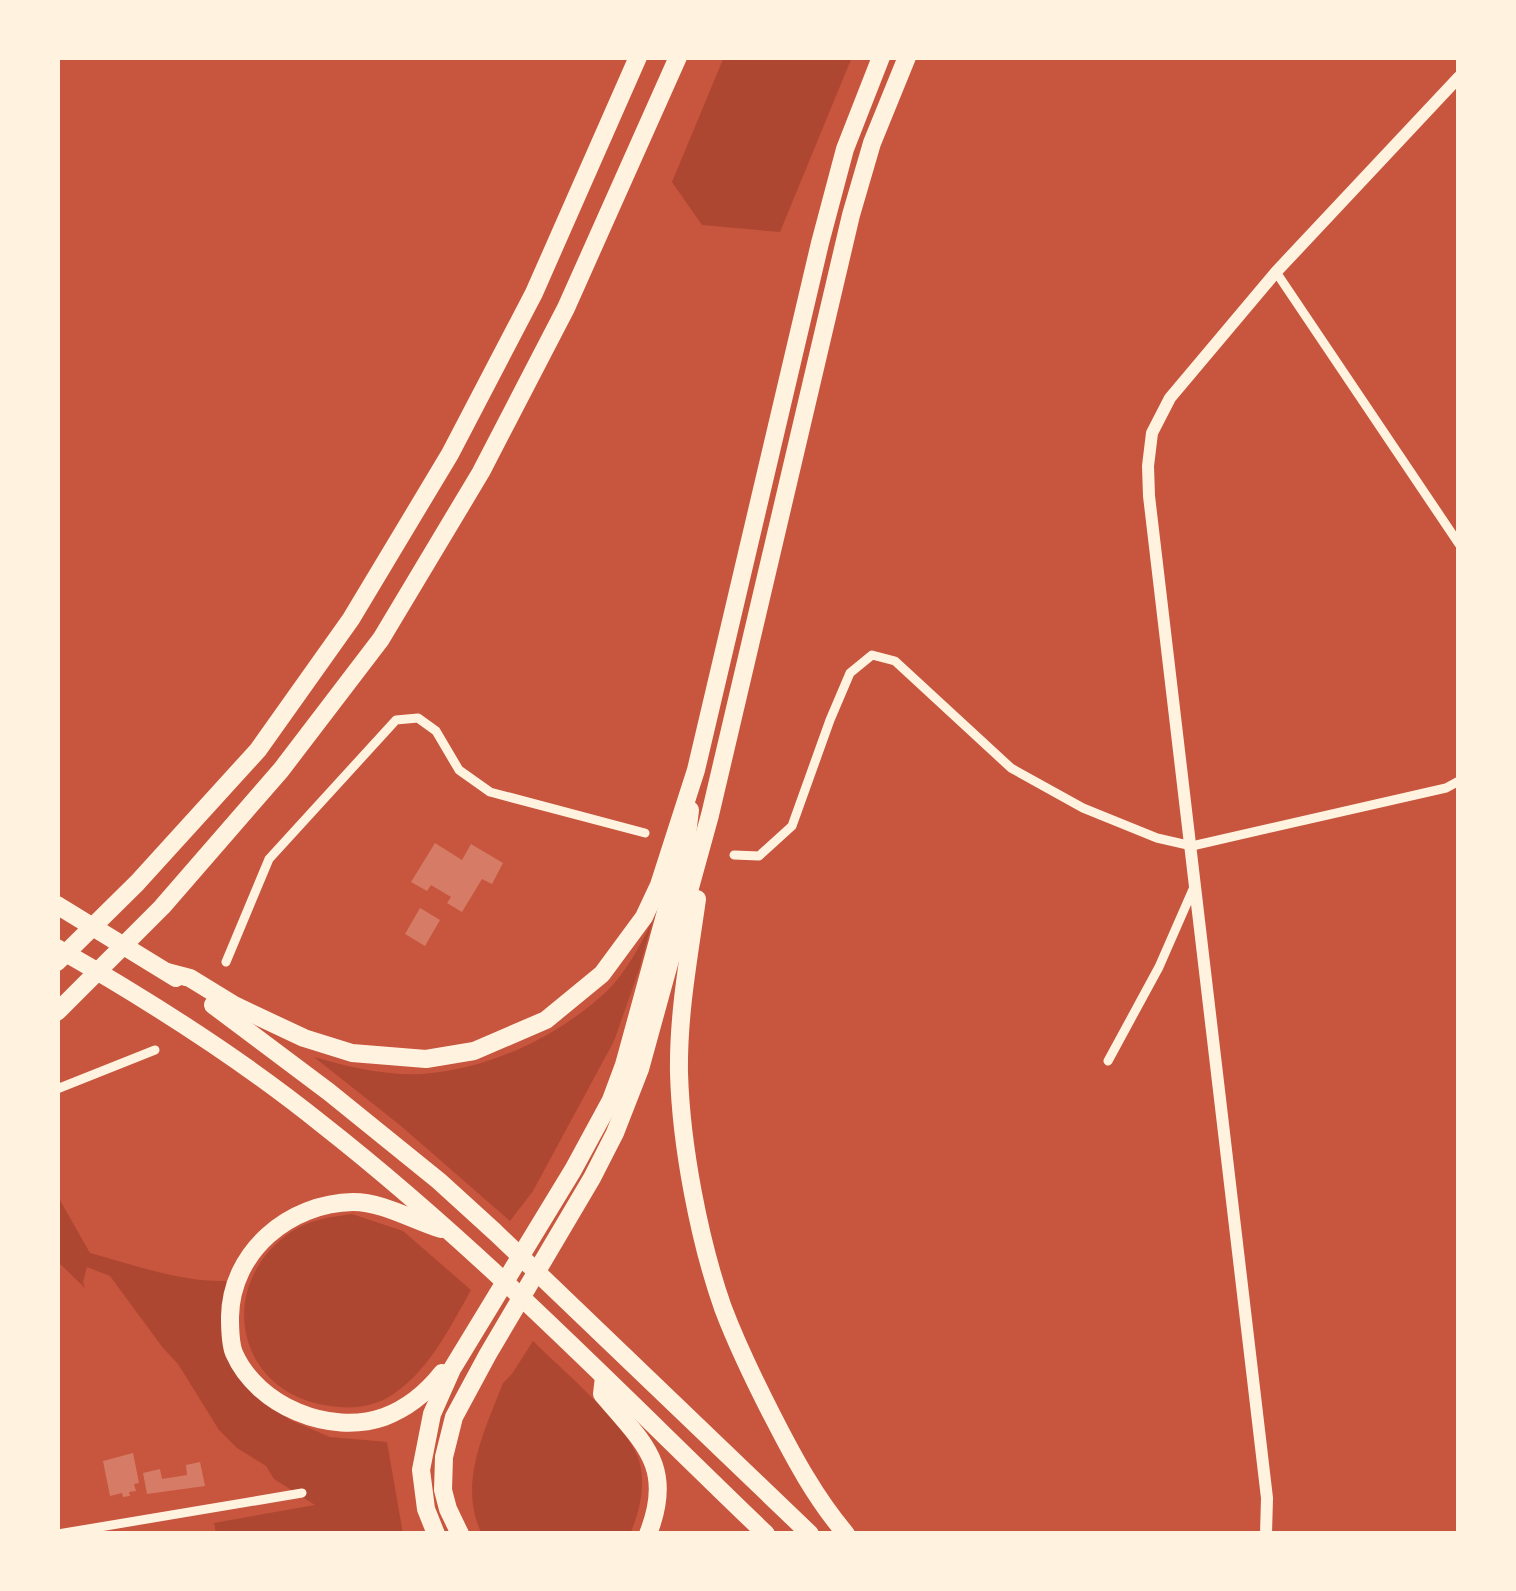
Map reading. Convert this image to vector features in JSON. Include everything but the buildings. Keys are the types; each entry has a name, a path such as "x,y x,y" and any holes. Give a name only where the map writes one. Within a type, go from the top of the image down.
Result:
{"highway":[{"path":"57,962 137,883 258,750 351,619 450,454 523,313 638,57"},
{"path":"57,1012 163,907 281,770 381,639 481,472 566,308 678,57"},
{"path":"167,972 190,979 304,1038 352,1053 426,1059 474,1051 546,1020 602,974 644,917 695,770 825,224 845,149 881,57"},
{"path":"460,1534 443,1490 444,1457 454,1417 615,1133 640,1070 710,815 851,215 872,143 907,57"},
{"path":"436,1534 422,1490 422,1450 442,1390 597,1129 624,1065 687,835 695,770"},
{"path":"710,815 682,1001 679,1074 686,1146 723,1307 791,1453 846,1534"},
{"path":"57,905 167,972 273,1048 439,1181 810,1534"},
{"path":"57,948 266,1081 323,1124 451,1233 766,1534"},
{"path":"451,1233 357,1202 295,1215 272,1230 252,1252 239,1277 230,1303 234,1352 267,1396 318,1419 350,1422 380,1418 409,1405 432,1386 472,1335"},
{"path":"604,1377 602,1394 647,1448 656,1467 658,1502 648,1534"}],"street":[{"path":"1266,1534 1267,1498 1149,496 1152,433 1170,398 1276,272 1459,77"},
{"path":"1276,272 1459,544"},
{"path":"734,855 758,856 792,826 850,673 872,655 895,661 1010,768 1083,808 1157,838 1192,846 1446,788 1459,781"},
{"path":"226,962 269,859 396,719 418,718 436,731 459,770 490,793 645,833"},
{"path":"1108,1061 1159,967 1196,882"},
{"path":"57,1089 154,1050"},
{"path":"58,1534 302,1493"}],"shaded area":[{"path":"724,57 852,57 780,232 702,225 672,182"},
{"path":"652,922 614,1041 533,1191 510,1221 314,1057 409,1074 448,1071 497,1058 566,1023 606,992"},
{"path":"57,1195 90,1253 174,1276 226,1281 225,1347 251,1389 290,1420 330,1437 387,1442 403,1534 216,1534 214,1523 315,1505 274,1479 266,1466 219,1430 178,1364 110,1276 87,1267 85,1288 57,1261"},
{"path":"352,1214 403,1231 471,1290 436,1350 414,1377 387,1398 340,1407 294,1395 270,1378 254,1357 246,1332 245,1305 252,1278 267,1253 291,1232 312,1222"},
{"path":"533,1341 608,1414 632,1446 642,1488 630,1534 482,1534 472,1496 476,1458 503,1383"}]}
